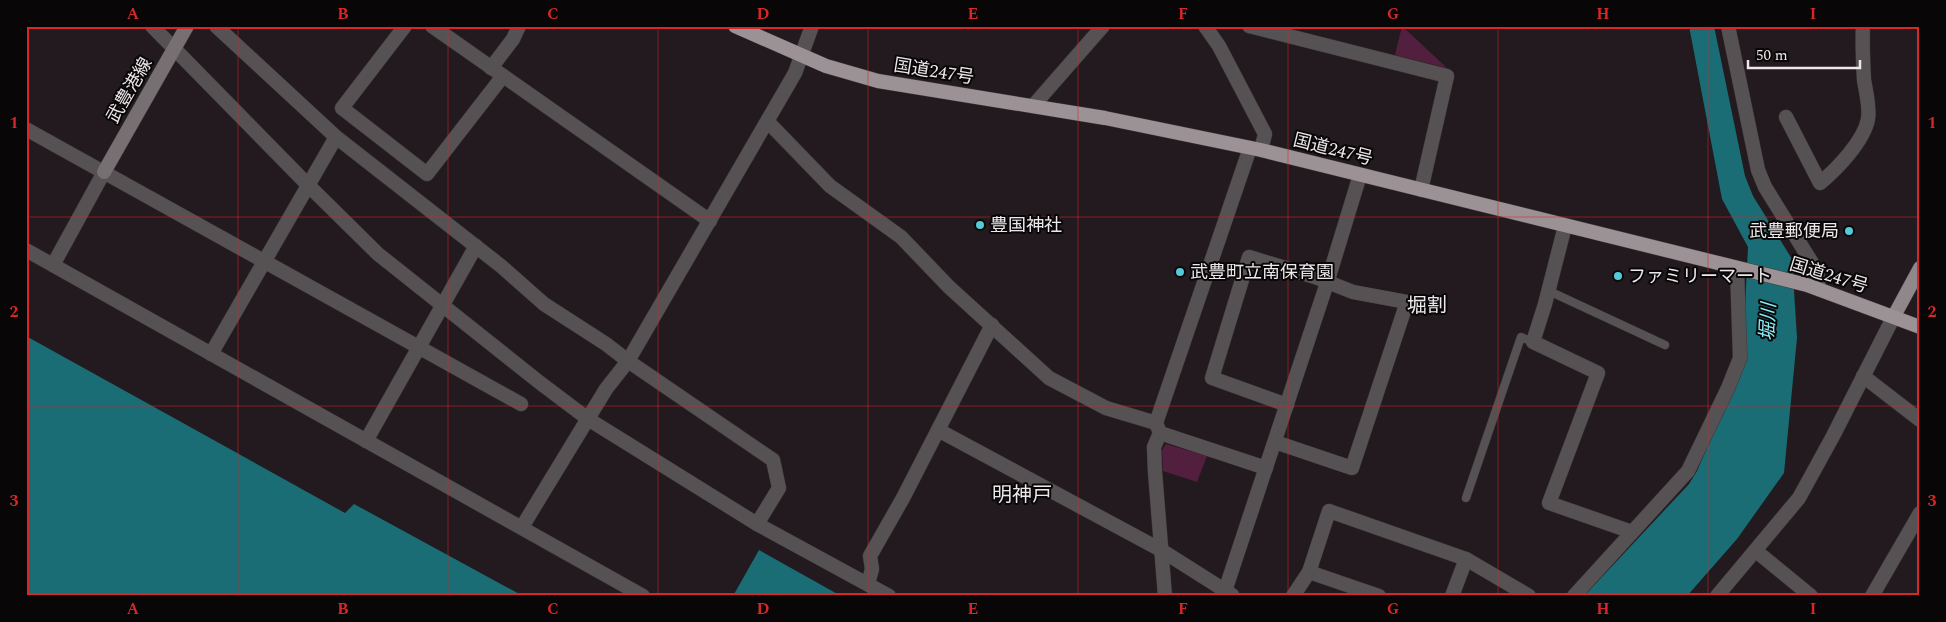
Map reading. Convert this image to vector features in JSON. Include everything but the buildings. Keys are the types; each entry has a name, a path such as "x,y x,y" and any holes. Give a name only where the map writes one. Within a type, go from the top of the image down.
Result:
{"highway":[{"name":"国道247号","path":"735,26 850,74 878,81 1105,118 1256,149 1813,287 1920,327"}],"main road":[{"name":"武豊港線","path":"104,172 187,26"},
{"path":"1894,316 1920,268"}],"street":[{"path":"152,26 378,254 588,419 757,524 889,596"},
{"path":"216,26 336,137 476,246 544,304 606,344 772,460 778,488 757,524"},
{"path":"405,26 342,108 427,174 503,76"},
{"path":"432,26 710,221"},
{"path":"491,68 513,39 519,26"},
{"path":"522,527 618,372 628,361 768,122 796,73 812,26"},
{"path":"1033,106 1103,26"},
{"path":"1165,596 1154,447 1158,428 1256,149 1264,134 1219,46 1205,26"},
{"path":"1249,26 1447,76 1421,190"},
{"path":"1728,26 1758,170 1765,187 1817,271 1813,287"},
{"path":"1786,117 1820,183 1848,155 1865,129 1868,117 1862,56 1863,26"},
{"path":"768,122 830,186 901,237 949,287 1049,378 1064,388 1106,408 1266,468"},
{"path":"26,129 520,404"},
{"path":"210,354 336,137"},
{"path":"53,265 104,172"},
{"path":"938,430 1161,550 1229,593 1266,468 1328,283 1360,175"},
{"path":"1565,226 1549,291 1533,342 1598,373 1549,503 1632,532"},
{"path":"366,441 476,246"},
{"path":"26,250 643,596"},
{"path":"1275,442 1352,468 1407,302 1353,292 1315,277 1249,257 1212,378 1287,405"},
{"path":"1574,596 1688,472 1728,388 1740,358 1740,269"},
{"path":"1717,596 1798,498 1834,436 1894,316"},
{"path":"868,584 872,569 870,556 992,325"},
{"path":"1863,376 1920,420"},
{"path":"1293,596 1309,572 1329,510 1466,559 1529,596"},
{"path":"1872,596 1920,513"},
{"path":"1756,551 1812,596"},
{"path":"1452,596 1466,559"},
{"path":"1309,572 1379,596"}],"lane":[{"path":"1549,291 1665,345"},
{"path":"1466,498 1521,337 1533,342"}],"shaded area":[{"path":"1402,26 1447,68 1395,55"},
{"path":"1166,444 1207,456 1197,482 1163,471 1162,450"}],"water":[{"name":"堀川","path":"1689,26 1714,26 1745,176 1753,196 1792,259 1797,338 1784,473 1737,539 1687,596 1584,596 1689,484 1697,471 1742,367 1748,247 1722,199"},
{"path":"26,336 345,513 354,504 523,596 26,596"},
{"path":"759,550 841,596 733,596"}],"place":[{"name":"豊国神社","path":"980,225"},
{"name":"武豊郵便局","path":"1849,231"},
{"name":"武豊町立南保育園","path":"1180,272"},
{"name":"ファミリーマート","path":"1618,276"}],"district":[{"name":"堀割","path":"1427,305"},
{"name":"明神戸","path":"1022,494"}]}
